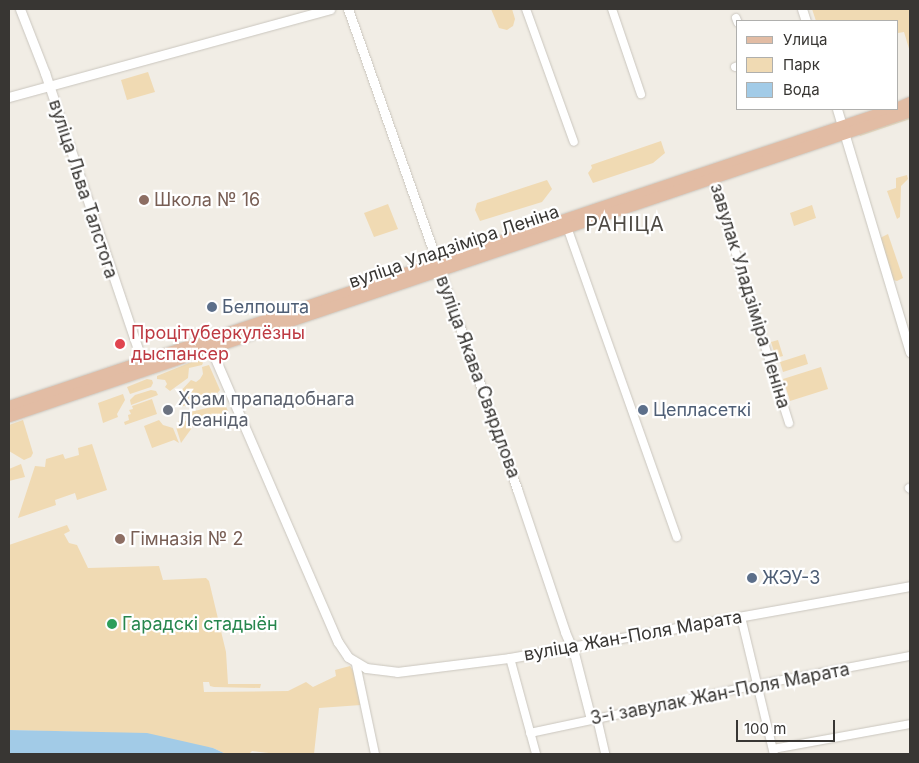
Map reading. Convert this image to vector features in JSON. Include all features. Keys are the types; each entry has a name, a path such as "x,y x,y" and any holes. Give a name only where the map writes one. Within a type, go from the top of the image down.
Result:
{"main road":[{"name":"вуліца Уладзіміра Леніна","path":"844,129 889,110"},
{"name":"вуліца Уладзіміра Леніна","path":"9,406 143,365 844,129 910,111"},
{"name":"вуліца Уладзіміра Леніна","path":"438,266 567,227 711,174"},
{"name":"вуліца Уладзіміра Леніна","path":"9,416 143,365"}],"street":[{"name":"вуліца Льва Талстога","path":"20,9 49,86 143,365"},
{"path":"9,97 330,9"},
{"name":"вуліца Якава Свярдлова","path":"348,9 571,646 605,754"},
{"path":"526,9 574,142"},
{"path":"612,9 641,94"},
{"path":"837,110 910,352"},
{"name":"завулак Уладзіміра Леніна","path":"711,174 789,423"},
{"path":"567,227 678,537"},
{"path":"209,343 338,642 356,664 375,754"},
{"name":"вуліца Жан-Поля Марата","path":"356,664 372,669 398,672 510,658 910,586"},
{"path":"741,617 756,685 774,751 910,724"},
{"name":"3-і завулак Жан-Поля Марата","path":"530,733 756,685 910,656"},
{"path":"510,658 536,754"}],"green space":[{"path":"491,9 512,9 515,19 513,26 507,30 499,28"},
{"path":"812,9 910,9 910,52 904,32 899,33 899,20 816,20"},
{"path":"148,72 155,92 127,100 121,80"},
{"path":"910,114 910,119 860,136 858,132"},
{"path":"661,141 665,153 653,163 593,183 588,173 592,168 591,165"},
{"path":"907,175 908,179 901,186 900,217 897,219 887,191 896,188 896,178"},
{"path":"547,180 552,189 542,202 480,221 475,210 477,203"},
{"path":"388,204 398,229 374,237 364,213"},
{"path":"812,205 816,218 794,226 790,213"},
{"path":"888,234 903,278 897,281 893,280 880,238"},
{"path":"778,340 783,356 776,358 771,342"},
{"path":"805,354 808,364 783,372 780,362"},
{"path":"206,356 202,365 189,368 188,378 170,391 165,387 167,384 165,380 157,379 157,376"},
{"path":"209,365 220,390 211,400 183,406 179,393 191,380 196,382 200,379 203,374 202,367"},
{"path":"821,367 828,389 790,401 783,379"},
{"path":"147,379 152,380 151,387 130,394 127,387"},
{"path":"151,390 156,391 158,395 131,405 130,400 135,395"},
{"path":"123,394 125,400 117,414 118,417 103,423 98,403"},
{"path":"152,399 157,414 125,425 124,422 129,420 128,415 131,414 129,410 133,409 132,406"},
{"path":"225,404 228,411 225,414 195,423 181,414"},
{"path":"180,418 194,425 181,443 176,427"},
{"path":"23,420 33,453 31,457 24,460 9,451 9,425"},
{"path":"159,420 163,425 173,428 179,443 174,440 152,448 144,426"},
{"path":"92,444 107,490 77,500 75,493 55,500 56,505 18,518 35,466 45,467 46,459 63,454 65,459 79,455 78,448"},
{"path":"21,464 25,477 9,481 9,469"},
{"path":"67,525 70,531 64,534 69,543 77,545 88,568 159,566 163,580 206,578 209,581 226,652 228,684 261,684 260,688 214,687 210,686 209,682 203,682 204,692 288,691 306,682 313,687 336,676 335,670 350,666 354,672 361,705 319,708 314,754 277,754 252,751 249,754 226,754 213,748 88,732 9,730 9,545"}],"water":[{"path":"9,730 147,733 213,748 226,754 9,754"}],"place":[{"name":"Школа № 16","path":"144,200"},
{"name":"Белпошта","path":"212,307"},
{"name":"Процітуберкулёзны дыспансер","path":"120,344"},
{"name":"Храм прападобнага Леаніда","path":"168,410"},
{"name":"Цепласеткі","path":"643,410"},
{"name":"Гімназія № 2","path":"120,539"},
{"name":"ЖЭУ-3","path":"752,578"},
{"name":"Гарадскі стадыён","path":"112,624"}],"district":[{"name":"РАНІЦА","path":"625,224"}]}
